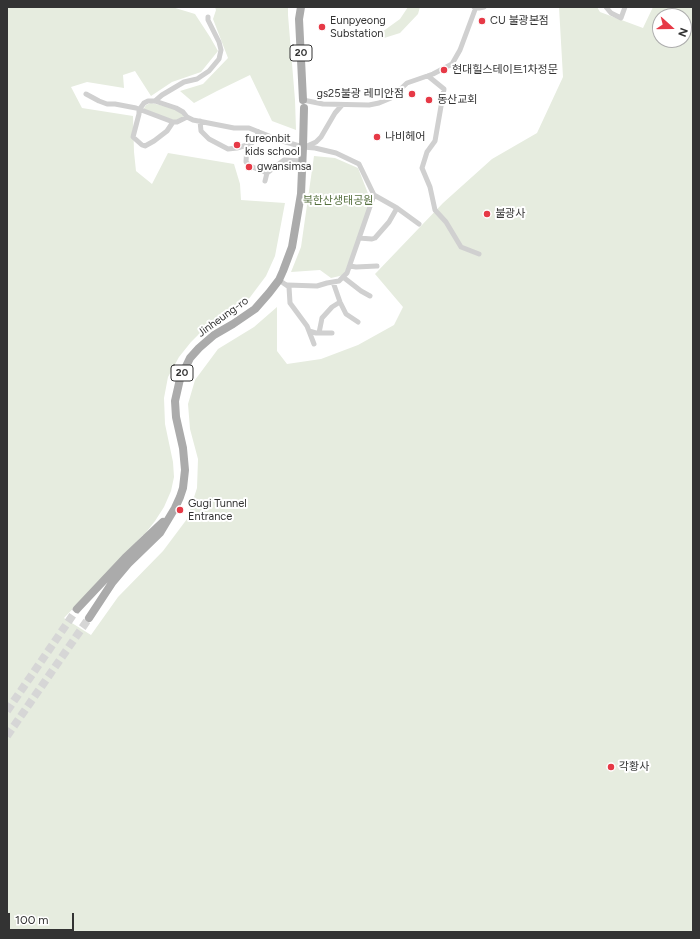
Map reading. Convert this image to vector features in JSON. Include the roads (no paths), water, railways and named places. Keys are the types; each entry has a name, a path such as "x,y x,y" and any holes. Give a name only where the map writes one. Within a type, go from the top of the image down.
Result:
{"main road":[{"name":"Jinheung-ro","path":"88,618 128,564 160,533 180,497 183,488 185,470 183,448 175,406 177,391 183,370 190,358 214,335 255,309 279,280 287,262 296,228 301,194 303,104 299,19 301,7"},
{"name":"Jinheung-ro","path":"77,609 125,558 171,515"}],"street":[{"path":"303,104 369,105 391,98 407,83 428,76 452,64 460,50 475,7 484,7"},
{"path":"606,7 611,13 621,18 625,7"},
{"path":"155,101 184,82 197,78 209,71 219,59 221,50 219,42 208,20 208,17"},
{"path":"428,76 444,89 435,141 427,152 422,168 432,194 435,210 446,222 461,247 479,254"},
{"path":"86,94 99,102 139,110 173,122 177,122 187,117"},
{"path":"173,122 167,131 145,146 133,137 139,110 144,103 148,101 155,101 176,108 193,120 234,128 249,128 303,148 315,148 336,153 359,164 374,195 398,208 419,224"},
{"path":"303,148 316,142 321,137 335,113 342,105"},
{"path":"200,121 201,132 209,139 228,149 247,145 252,142 259,132"},
{"path":"247,145 246,162 250,166 267,173"},
{"path":"265,181 267,173 284,160 302,161"},
{"path":"279,280 287,285 317,286 339,281 347,274 374,195"},
{"path":"360,238 372,240 375,238 389,222 398,208"},
{"path":"350,266 376,266"},
{"path":"343,276 361,291 370,296"},
{"path":"333,282 346,314 358,322"},
{"path":"287,285 289,287 290,303 307,326 314,344"},
{"path":"318,332 322,318 332,307 340,302"},
{"path":"309,331 332,333"}],"tunnel":[{"path":"7,711 77,609"},
{"path":"7,736 89,618"}],"place":[{"name":"CU 불광본점","path":"482,21"},
{"name":"Eunpyeong Substation","path":"322,27"},
{"name":"현대힐스테이트1차정문","path":"444,70"},
{"name":"gs25불광 레미안점","path":"412,94"},
{"name":"동산교회","path":"429,100"},
{"name":"나비헤어","path":"377,137"},
{"name":"fureonbit kids school","path":"237,145"},
{"name":"gwansimsa","path":"249,167"},
{"name":"불광사","path":"487,214"},
{"name":"Gugi Tunnel Entrance","path":"180,510"},
{"name":"각황사","path":"611,767"}],"park label":[{"name":"북한산생태공원","path":"338,201"}]}
